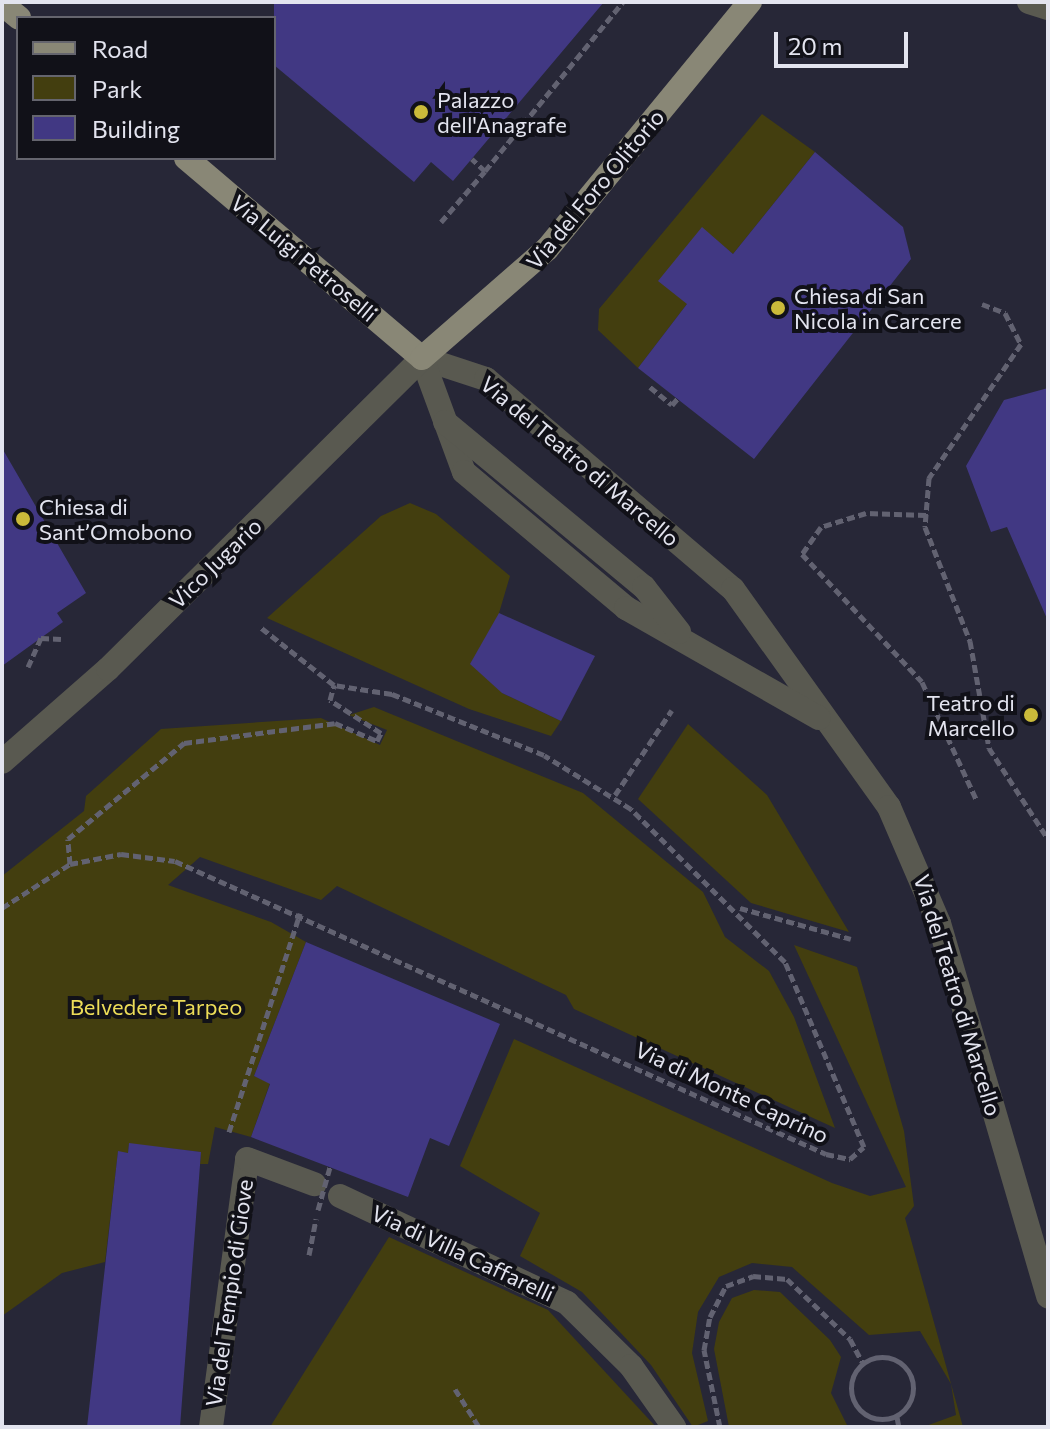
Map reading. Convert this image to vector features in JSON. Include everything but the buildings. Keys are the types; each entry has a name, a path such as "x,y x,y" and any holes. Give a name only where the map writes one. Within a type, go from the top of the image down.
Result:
{"main road":[{"name":"Via del Foro Olitorio","path":"422,358 547,249 750,2"},
{"name":"Via Luigi Petroselli","path":"188,160 422,358"}],"street":[{"path":"1029,2 1048,8"},
{"name":"Via del Teatro di Marcello","path":"422,358 443,421 644,587 685,640 819,718"},
{"name":"Via del Teatro di Marcello","path":"422,358 486,379 733,589 783,652 819,718 889,807 926,886 1047,1288"},
{"name":"Vico Jugario","path":"2,762 108,669 422,358"},
{"name":"Via del Tempio di Giove","path":"211,1427 247,1159 322,1176"},
{"name":"Via di Villa Caffarelli","path":"340,1196 567,1303 631,1366 674,1427"}],"path":[{"path":"441,222 623,2"},
{"path":"472,159 485,171"},
{"path":"982,304 1005,313 1021,344 929,478 926,515 933,553 970,641 989,748 1048,839"},
{"path":"650,387 672,405 678,398"},
{"path":"926,515 866,513 821,527 802,554 922,682 977,801"},
{"name":"Via di Monte Caprino","path":"2,908 70,864 121,854 175,861 300,913 826,1154 850,1159 864,1147 858,1124 785,962 750,934 739,908 615,795 544,755 416,703 334,685 259,626"},
{"path":"28,667 41,638 61,639"},
{"name":"Via di Monte Caprino","path":"70,864 68,839 184,743 335,723 377,741 381,733 330,700 334,685"},
{"path":"615,795 672,710"},
{"path":"739,908 851,939"},
{"path":"228,1132 230,1116 300,913"},
{"path":"309,1255 322,1176"},
{"path":"720,1427 704,1350 710,1317 726,1286 753,1276 787,1279 850,1339 862,1362"},
{"path":"880,1355 900,1360 914,1381 912,1401 897,1417 876,1420 855,1407 850,1382 862,1362 880,1355"},
{"path":"455,1389 479,1427"},
{"path":"897,1417 899,1427"}],"green space":[{"path":"762,114 815,152 733,254 702,228 687,304 638,368 598,330 599,309"},
{"path":"410,503 436,514 510,576 499,613 502,693 561,721 551,736 469,709 267,618 381,516"},
{"name":"Belvedere Tarpeo","path":"374,707 583,793 703,892 725,937 769,971 794,1017 835,1128 574,1009 566,995 337,886 321,900 200,857 168,885 271,922 306,942 254,1076 270,1083 251,1137 215,1127 208,1164 200,1164 201,1152 129,1144 128,1153 118,1152 105,1262 62,1273 2,1316 2,876 84,811 86,796 161,729 321,718 380,745 387,730 349,715"},
{"path":"688,724 767,795 849,932 751,903 638,799"},
{"path":"794,945 857,967 904,1131 914,1206 905,1218 963,1427 923,1427 956,1415 951,1384 920,1331 869,1335 792,1267 752,1263 719,1277 698,1312 692,1353 708,1421 693,1427 651,1365 582,1292 520,1256 540,1213 460,1166 514,1039 832,1183 870,1196 906,1187"},
{"path":"389,1237 548,1310 656,1427 270,1427"},
{"path":"754,1290 780,1292 830,1340 841,1357 831,1393 848,1427 729,1427 714,1349 719,1322 732,1298"}],"place":[{"name":"Palazzo dell'Anagrafe","path":"421,112"},
{"name":"Chiesa di San Nicola in Carcere","path":"778,308"},
{"name":"Chiesa di Sant’Omobono","path":"23,519"},
{"name":"Teatro di Marcello","path":"1031,715"}]}
